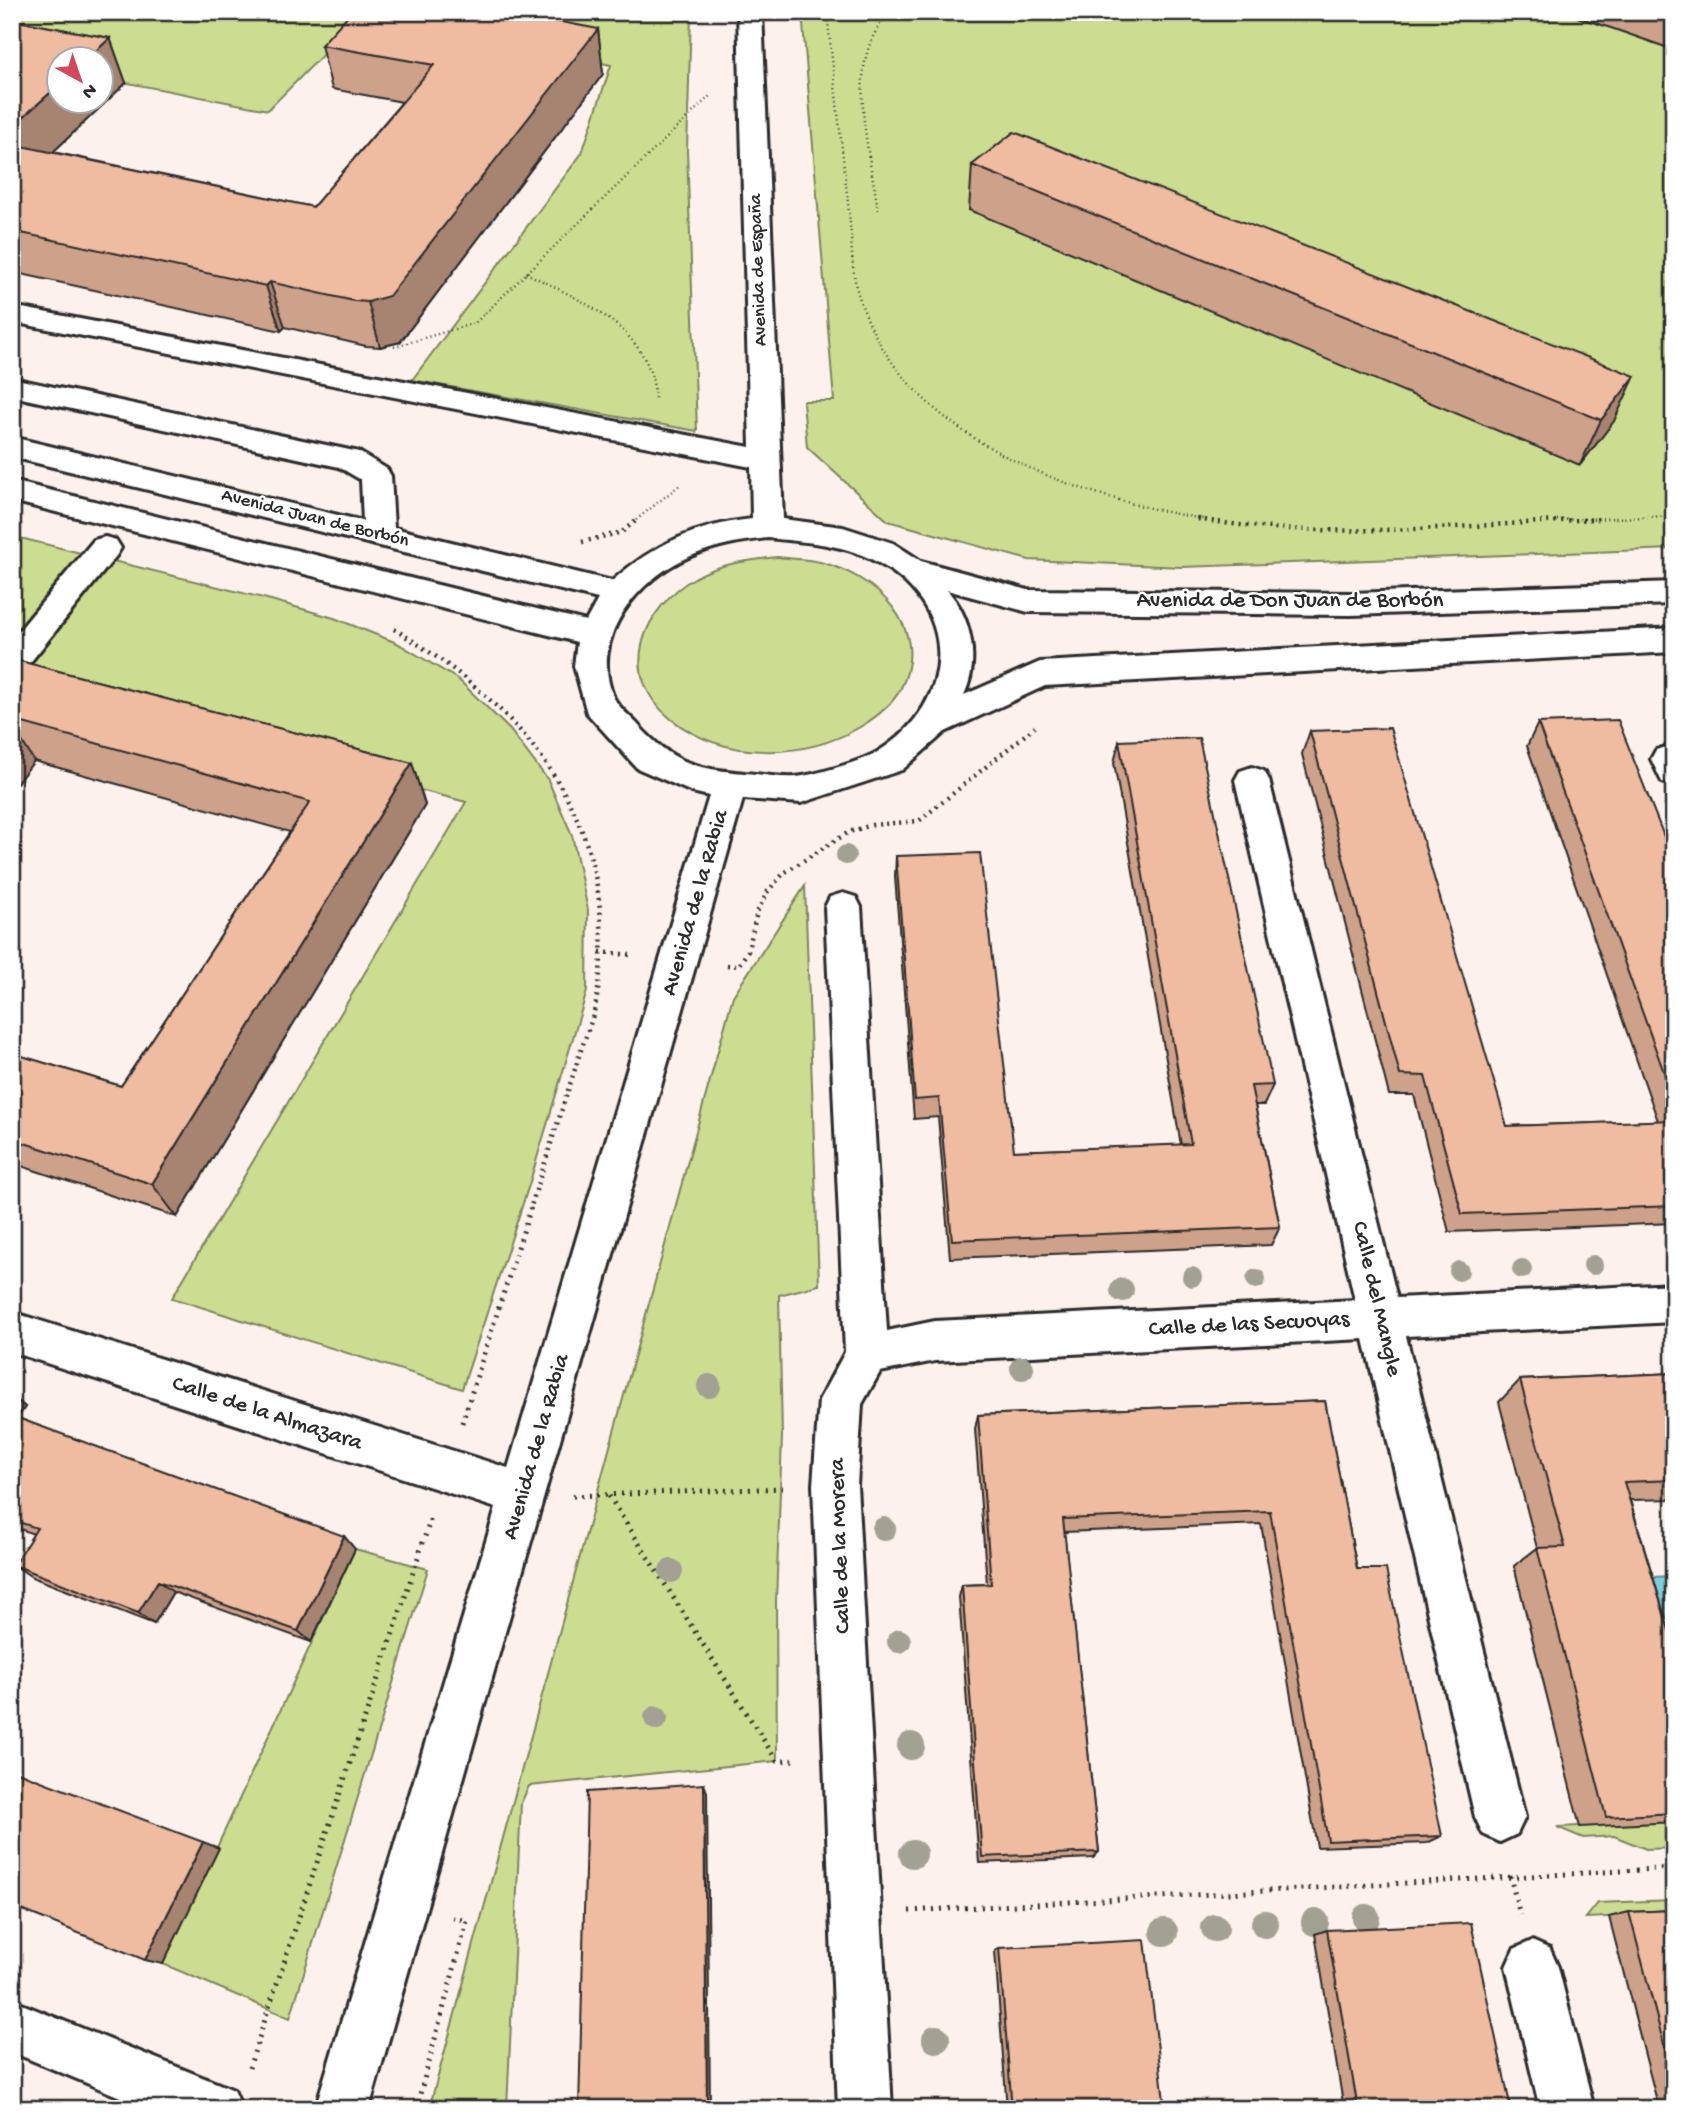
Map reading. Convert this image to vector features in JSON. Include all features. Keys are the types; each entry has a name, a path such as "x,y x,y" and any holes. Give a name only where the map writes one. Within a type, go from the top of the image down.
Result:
{"street":[{"name":"Avenida de España","path":"750,12 768,528"},
{"path":"12,314 765,460"},
{"path":"12,387 348,459 376,476 379,535"},
{"name":"Avenida Juan de Borbón","path":"12,447 618,593"},
{"name":"Avenida Juan de Borbón","path":"12,491 594,635"},
{"path":"933,723 954,681 955,635 943,606 910,569 882,551 832,534 768,528 730,532 680,548 652,564 618,593 594,635 590,666 599,704 649,759 704,783 801,790 890,761 933,723 1040,674 1674,640"},
{"path":"12,662 104,548"},
{"name":"Avenida de Don Juan de Borbón","path":"910,569 1028,601 1351,604 1674,593"},
{"name":"Calle del Mangle","path":"1252,780 1500,1817"},
{"name":"Avenida de la Rabia","path":"342,2109 730,785"},
{"path":"843,907 867,1355"},
{"name":"Calle de las Secuoyas","path":"867,1355 935,1341 1674,1303"},
{"name":"Calle de la Almazara","path":"12,1332 523,1495"},
{"name":"Calle de la Morera","path":"865,2109 858,1914 835,1485 841,1399 867,1355"},
{"path":"1532,1967 1567,2109"},
{"path":"12,2026 230,2095"}],"path":[{"path":"827,12 858,295 901,377 946,420 988,448 1048,474 1128,503 1181,516 1269,529 1674,516"},
{"path":"878,210 864,108 867,51 889,12"},
{"path":"310,372 475,323 752,57"},
{"path":"526,273 596,310 626,334 651,365 657,439"},
{"path":"230,2095 446,1471 581,1057 597,999 600,952 597,888 576,814 542,751 513,717 473,680 436,653 391,628"},
{"path":"600,952 738,966 748,951 763,901 784,873 849,832 872,825 919,821 973,774 1041,723"},
{"path":"523,1495 609,1496 835,1485"},
{"path":"609,1496 777,1761 850,1758"},
{"path":"1500,1817 1496,1818 1532,1967"},
{"path":"858,1914 1674,1868"},
{"path":"401,1906 467,1922 416,2109"}],"green space":[{"path":"17,12 691,12 687,150 697,431 412,380 582,153 611,65 364,13 268,110 116,81 116,46 46,46 46,61 12,61 12,15"},
{"path":"802,12 1674,12 1674,549 1182,567 1029,560 888,521 807,447 803,401 834,401"},
{"path":"12,536 271,600 334,618 397,643 459,680 510,730 548,780 572,835 588,910 587,991 529,1185 462,1389 172,1298 466,802 12,684"},
{"path":"778,557 815,561 841,569 878,592 893,607 903,625 909,645 908,666 901,688 888,705 860,727 814,746 764,751 715,743 692,733 671,719 654,701 644,682 640,662 643,642 650,623 662,606 677,590 696,577 726,565"},
{"path":"805,886 819,1285 779,1295 782,1437 776,1602 777,1761 529,1786 521,1803 507,2109 429,2109 733,996"},
{"path":"355,1549 428,1569 290,2018 163,1964"},
{"path":"1674,1822 1674,1848 1646,1849 1614,1836 1583,1838 1557,1827"},
{"path":"1674,1900 1674,1914 1586,1918 1598,1903"}],"water":[{"path":"1674,1576 1674,1617 1662,1617 1650,1577"}],"building":[{"path":"351,12 509,12 598,29 389,296 368,302 354,301 270,282 266,286 12,231 12,144 313,207 434,65 321,45"},
{"path":"12,20 110,38 101,46 46,46 46,97 12,127"},
{"path":"1014,132 1635,376 1601,420 972,165"},
{"path":"12,659 412,763 152,1184 12,1139 12,1053 121,1086 310,802 12,720"},
{"path":"1618,720 1674,862 1674,1100 1538,723"},
{"path":"1390,728 1507,1126 1674,1120 1674,1206 1462,1214 1425,1076 1400,1075 1310,731"},
{"path":"1199,738 1273,1085 1251,1086 1280,1227 952,1240 939,1098 915,1100 896,856 980,853 1014,1151 1191,1144 1119,741"},
{"path":"1674,1373 1674,1480 1624,1482 1674,1647 1674,1813 1606,1817 1537,1548 1565,1547 1520,1380"},
{"path":"1325,1401 1357,1569 1386,1569 1442,1836 1328,1841 1270,1511 1063,1519 1099,1852 982,1857 962,1585 991,1584 978,1415"},
{"path":"12,1416 344,1536 298,1631 158,1581 138,1613 14,1565 37,1528 12,1520"},
{"path":"12,1770 203,1842 145,1960 12,1906"},
{"path":"704,1784 707,2109 579,2109 587,1792"},
{"path":"1674,1910 1674,2083 1629,1912"},
{"path":"1471,1923 1511,2109 1358,2109 1327,1930"},
{"path":"1145,1940 1165,2109 1012,2109 999,1948"}]}
